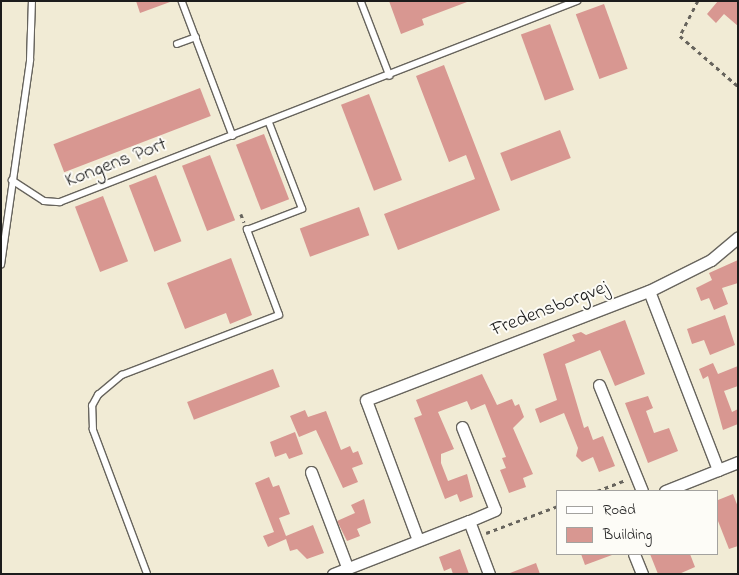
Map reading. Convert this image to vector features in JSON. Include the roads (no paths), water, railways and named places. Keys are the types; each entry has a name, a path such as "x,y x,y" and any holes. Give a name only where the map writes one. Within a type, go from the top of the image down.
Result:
{"street":[{"name":"Fredensborgvej","path":"418,540 366,400 649,291 711,260 738,237"},
{"path":"649,291 718,470"},
{"path":"599,385 642,490"},
{"path":"333,574 494,510 462,427"},
{"path":"668,490 738,462"},
{"path":"312,472 347,567"},
{"path":"469,521 488,574"},
{"path":"634,555 642,574"}],"lane":[{"path":"1,265 30,60 32,1"},
{"path":"182,1 233,136"},
{"path":"361,1 390,76"},
{"name":"Kongens Port","path":"12,180 44,201 60,202 559,12 576,1"},
{"path":"177,44 196,37"},
{"path":"147,574 93,430 92,406 98,395 122,375 280,315 247,230 302,209 269,123"}]}
